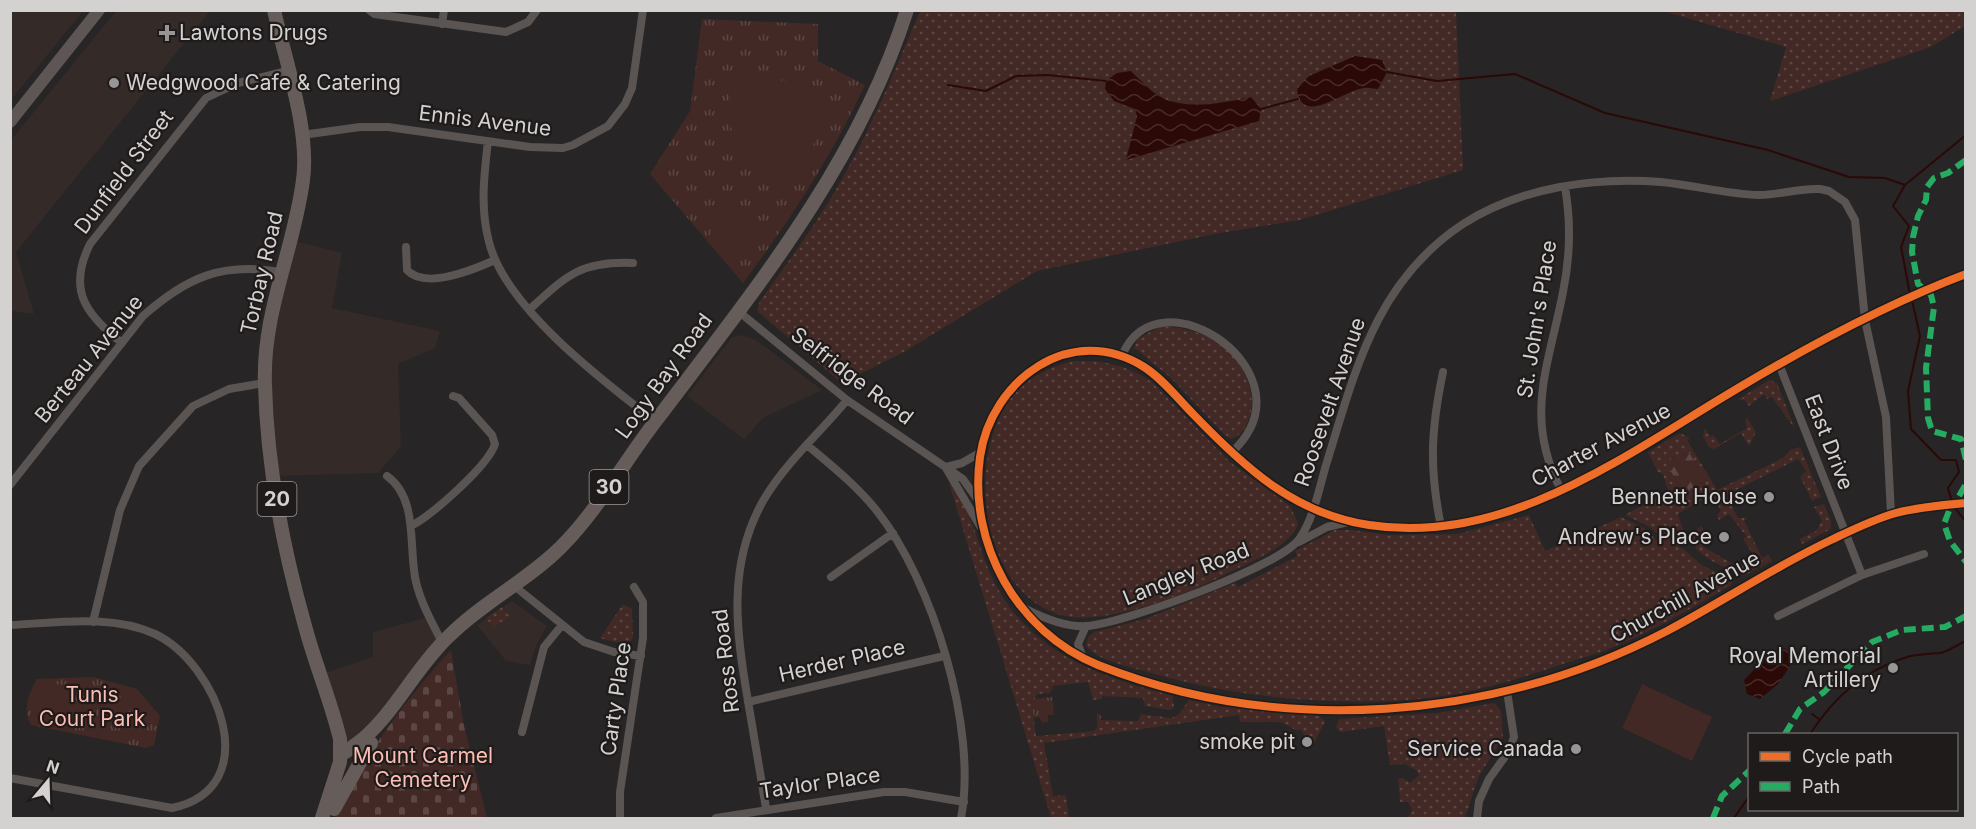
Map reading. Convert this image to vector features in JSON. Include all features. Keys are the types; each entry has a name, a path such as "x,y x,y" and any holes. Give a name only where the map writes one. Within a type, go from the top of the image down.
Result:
{"main road":[{"path":"10,122 99,10"},
{"name":"Torbay Road","path":"274,10 302,135 304,178 297,218 267,331 264,383 271,463 295,584 314,658 335,721 341,755"},
{"name":"Logy Bay Road","path":"341,755 385,715 442,642 470,617 540,567 563,545 604,494 655,421 738,311 841,162 895,48 907,10"},
{"name":"Logy Bay Road","path":"327,819 382,727 385,715"},
{"path":"335,721 345,733 353,735 374,726"},
{"path":"322,819 337,779 341,755 352,758 371,743"}],"street":[{"path":"369,10 374,14 506,32 528,22 537,10"},
{"path":"442,24 444,10"},
{"name":"Ennis Avenue","path":"302,135 360,127 388,127 488,141 563,148 584,141 608,126 625,104 632,88 643,10"},
{"name":"Dunfield Street","path":"122,343 96,322 84,302 81,268 90,244 206,98 231,85 287,70"},
{"path":"488,141 482,201 486,231 495,260 509,285 588,367 655,421"},
{"name":"Roosevelt Avenue","path":"1312,509 1369,334 1395,291 1439,242 1464,223 1504,204 1541,191 1614,181 1660,182 1760,195 1810,189 1828,191 1845,202 1855,220 1865,320 1886,417 1891,514"},
{"name":"St. John's Place","path":"1561,490 1553,474 1545,445 1541,393 1566,269 1569,238 1565,187"},
{"path":"406,247 407,270 410,274 428,278 457,274 495,260"},
{"path":"530,309 556,285 584,268 603,262 633,263"},
{"name":"Berteau Avenue","path":"10,485 143,316 168,294 190,281 237,268 281,272"},
{"name":"Charter Avenue","path":"983,532 979,505 981,452 995,408 1013,385 1034,368 1052,359 1098,352 1122,356 1155,375 1231,453 1258,477 1295,502 1351,521 1396,528 1441,526 1495,516 1561,490 1779,364 1916,292 1965,274"},
{"name":"Selfridge Road","path":"738,311 847,400 967,483 979,505"},
{"path":"1122,356 1130,340 1150,326 1160,323 1196,328 1210,333 1234,351 1250,372 1256,394 1256,407 1249,431 1242,443 1231,453"},
{"name":"East Drive","path":"1779,364 1862,575"},
{"path":"1441,526 1431,461 1436,405 1443,372"},
{"path":"93,622 124,496 139,466 193,406 230,389 264,383"},
{"path":"411,526 425,518 457,489 488,457 495,444 486,428 459,398 453,396"},
{"name":"Ross Road","path":"766,808 735,609 741,557 763,501 783,473 847,400"},
{"path":"807,445 864,496 892,533 913,568 934,617 965,753 964,802 961,819"},
{"path":"946,467 962,463 981,452"},
{"name":"Selfridge Road","path":"946,467 983,532"},
{"path":"387,476 402,491 411,526 417,585 442,642"},
{"name":"Churchill Avenue","path":"983,532 1003,580 1021,606 1049,637 1083,658 1143,681 1202,694 1292,708 1394,708 1453,702 1507,691 1580,669 1635,647 1775,569 1891,514 1964,503"},
{"path":"1296,543 1312,509"},
{"name":"Langley Road","path":"1021,606 1057,622 1086,626 1127,619 1185,598 1265,561 1326,527 1351,521"},
{"path":"831,577 892,533"},
{"path":"1778,616 1862,575 1924,555"},
{"path":"513,585 562,625 596,648 642,656"},
{"name":"Carty Place","path":"620,819 620,792 642,656 643,602 634,587"},
{"path":"10,625 116,623 154,634 169,642 194,665 213,695 224,729 225,758 219,777 196,800 172,808 10,778"},
{"path":"522,732 541,656 550,638 562,625"},
{"path":"1083,658 1078,644 1086,626"},
{"name":"Herder Place","path":"748,702 944,656"},
{"path":"1477,819 1479,801 1489,779 1509,751 1514,736 1507,691"},
{"name":"Taylor Place","path":"716,819 766,808 884,792 905,792 964,802"}],"shaded area":[{"path":"10,11 83,11 11,100"},
{"path":"116,11 210,11 16,252 34,314 11,311 11,140"},
{"path":"290,240 342,253 332,308 440,331 435,348 398,364 401,446 378,473 273,476 264,383"},
{"path":"741,335 756,340 822,390 763,418 744,439 687,396 732,337"},
{"path":"512,601 547,626 536,646 530,665 506,661 477,625"},
{"path":"429,617 442,642 371,743 352,758 341,755 319,675 373,657 373,632"}],"green space":[{"path":"920,11 1456,11 1463,170 1300,220 1220,233 1037,271 902,353 842,383 757,311 760,301 817,219 848,168 877,110"},
{"path":"1663,11 1965,11 1965,26 1931,47 1770,101 1786,47"},
{"path":"702,19 818,24 818,61 865,85 839,137 809,187 743,283 650,174 690,111"},
{"path":"735,72 826,89 830,98 799,185 760,169 747,158 738,145 732,130 730,113"},
{"path":"731,204 763,225 738,262 706,241"},
{"path":"1162,326 1209,337 1223,346 1238,362 1248,382 1252,403 1247,424 1238,435 1231,439 1225,435 1171,378 1136,349 1133,350 1137,339"},
{"path":"1075,361 1096,361 1115,365 1134,371 1152,382 1230,462 1290,506 1298,523 1294,532 1287,540 1254,561 1188,592 1145,606 1082,618 1065,616 1037,604 1016,584 1000,558 990,528 986,495 987,463 993,433 1011,398 1035,376"},
{"path":"1769,380 1777,383 1795,429 1772,397 1767,399 1764,394 1749,406 1744,399 1737,400"},
{"path":"1747,418 1756,432 1749,446 1741,433 1714,449 1709,447 1703,436 1705,428 1710,437 1713,435 1720,444 1747,428 1745,420"},
{"path":"1680,433 1690,438 1687,440 1717,490 1783,458 1790,450 1800,447 1821,497 1812,501 1800,477 1806,471 1798,459 1726,495 1738,518 1748,518 1744,520 1762,558 1769,555 1772,561 1760,568 1756,564 1742,562 1752,553 1743,539 1746,536 1729,514 1719,520 1717,516 1721,510 1711,494 1678,514 1683,529 1677,544 1703,566 1734,580 1730,586 1628,641 1589,656 1484,688 1456,694 1420,699 1344,702 1266,696 1190,683 1128,667 1097,655 1086,645 1088,637 1094,632 1145,619 1235,583 1238,587 1297,556 1295,551 1335,530 1389,535 1457,534 1529,515 1545,551 1621,517 1644,528 1656,540 1662,538 1650,527 1625,515 1668,491 1663,474 1658,472 1648,452","holes":["1684,453 1703,484 1698,484 1695,489 1679,487 1669,467 1673,457 1679,464"]},
{"path":"1687,449 1706,482 1698,484 1695,489 1679,487 1669,467 1671,457 1679,463"},
{"path":"949,483 967,511 987,566 1001,595 1019,619 1040,639 1063,655 1088,668 1115,679 1173,696 1174,708 1169,710 1145,706 1143,698 1102,696 1102,699 1093,700 1088,682 1053,686 1050,693 1037,694 1032,705 1036,736 1094,731 1097,727 1097,713 1101,715 1101,720 1138,721 1141,714 1172,718 1179,714 1189,700 1222,707 1319,716 1325,721 1314,744 1311,745 1300,729 1298,731 1280,722 1240,722 1239,715 1044,743 1053,796 1066,795 1069,818 1051,818"},
{"path":"1824,504 1831,522 1831,529 1802,544 1799,539 1816,531 1822,521 1814,507"},
{"path":"1701,526 1705,532 1698,539 1704,547 1733,564 1756,565 1758,568 1744,576 1710,560 1696,548 1692,541 1692,533"},
{"path":"623,604 632,609 633,638 630,642 614,642 600,638"},
{"path":"502,607 510,617 493,627 486,618"},
{"name":"Mount Carmel Cemetery","path":"451,650 464,726 487,818 334,818 358,773 386,730"},
{"name":"Tunis Court Park","path":"93,677 137,689 160,716 154,745 146,748 31,725 27,708 31,690 37,679"},
{"path":"38,684 53,685 49,717 36,716"},
{"path":"55,684 70,686 67,719 51,718"},
{"path":"1642,684 1712,717 1692,761 1622,728"},
{"path":"1052,697 1054,715 1048,715 1048,722 1042,723 1039,717 1034,718 1032,705 1035,699"},
{"path":"1494,703 1501,711 1503,737 1478,778 1465,818 1402,818 1408,817 1412,810 1408,802 1400,802 1398,779 1403,778 1410,783 1419,775 1417,771 1405,764 1390,765 1384,726 1340,732 1336,727 1339,719 1437,713"}],"water":[{"path":"1355,56 1382,60 1387,72 1378,89 1355,90 1325,104 1315,106 1307,106 1300,100 1297,89 1309,76"},
{"path":"1131,71 1148,88 1170,101 1205,104 1251,97 1261,109 1259,121 1126,160 1137,116 1135,109 1114,101 1105,89 1106,81 1117,73"},
{"path":"1784,648 1791,652 1792,663 1778,684 1760,699 1747,694 1744,680 1770,654"}],"waterway":[{"path":"1387,72 1437,81 1515,74 1605,113 1768,150 1849,177 1885,178 1905,185"},
{"path":"948,85 986,91 1016,76 1048,75 1106,81"},
{"path":"1261,109 1298,99"},
{"path":"1910,294 1901,247 1909,226 1893,206 1905,185 1966,135"},
{"path":"1912,300 1920,336 1908,391 1911,429 1941,460 1956,460 1959,472 1948,488 1952,502"},
{"path":"1955,508 1966,522"},
{"path":"1811,733 1840,697 1864,677 1907,657 1943,652 1966,641"},
{"path":"1812,714 1819,719"},
{"path":"1734,818 1748,798"}],"marked path":[{"path":"1966,160 1948,173 1934,178 1927,187 1926,200 1918,216 1913,237 1912,252 1918,284 1931,295 1934,307 1926,368 1928,418 1932,431 1961,439 1966,460"},
{"path":"1959,496 1966,484"},
{"path":"1949,511 1944,524 1950,541 1966,562"},
{"path":"1786,733 1800,709 1824,692 1872,642 1902,630 1945,627 1966,616"},
{"path":"1713,818 1722,796 1748,772"}],"cycle path":[{"path":"1966,274 1881,310 1826,338 1567,488 1520,507 1471,522 1421,528 1369,525 1318,511 1273,486 1252,470 1232,453 1164,383 1144,367 1116,355 1089,351 1063,355 1039,366 1017,383 1000,404 987,429 980,457 978,490 982,522 991,552 1004,581 1022,608 1044,631 1069,650 1098,665 1168,688 1239,703 1312,710 1386,709 1459,700 1531,684 1600,661 1667,631 1789,562 1871,522 1913,509 1966,503"}],"place":[{"name":"Lawtons Drugs","path":"167,33"},
{"name":"Wedgwood Cafe & Catering","path":"114,83"},
{"name":"Bennett House","path":"1769,497"},
{"name":"Andrew's Place","path":"1724,537"},
{"name":"Royal Memorial Artillery","path":"1893,668"},
{"name":"smoke pit","path":"1307,742"},
{"name":"Service Canada","path":"1576,749"}]}
